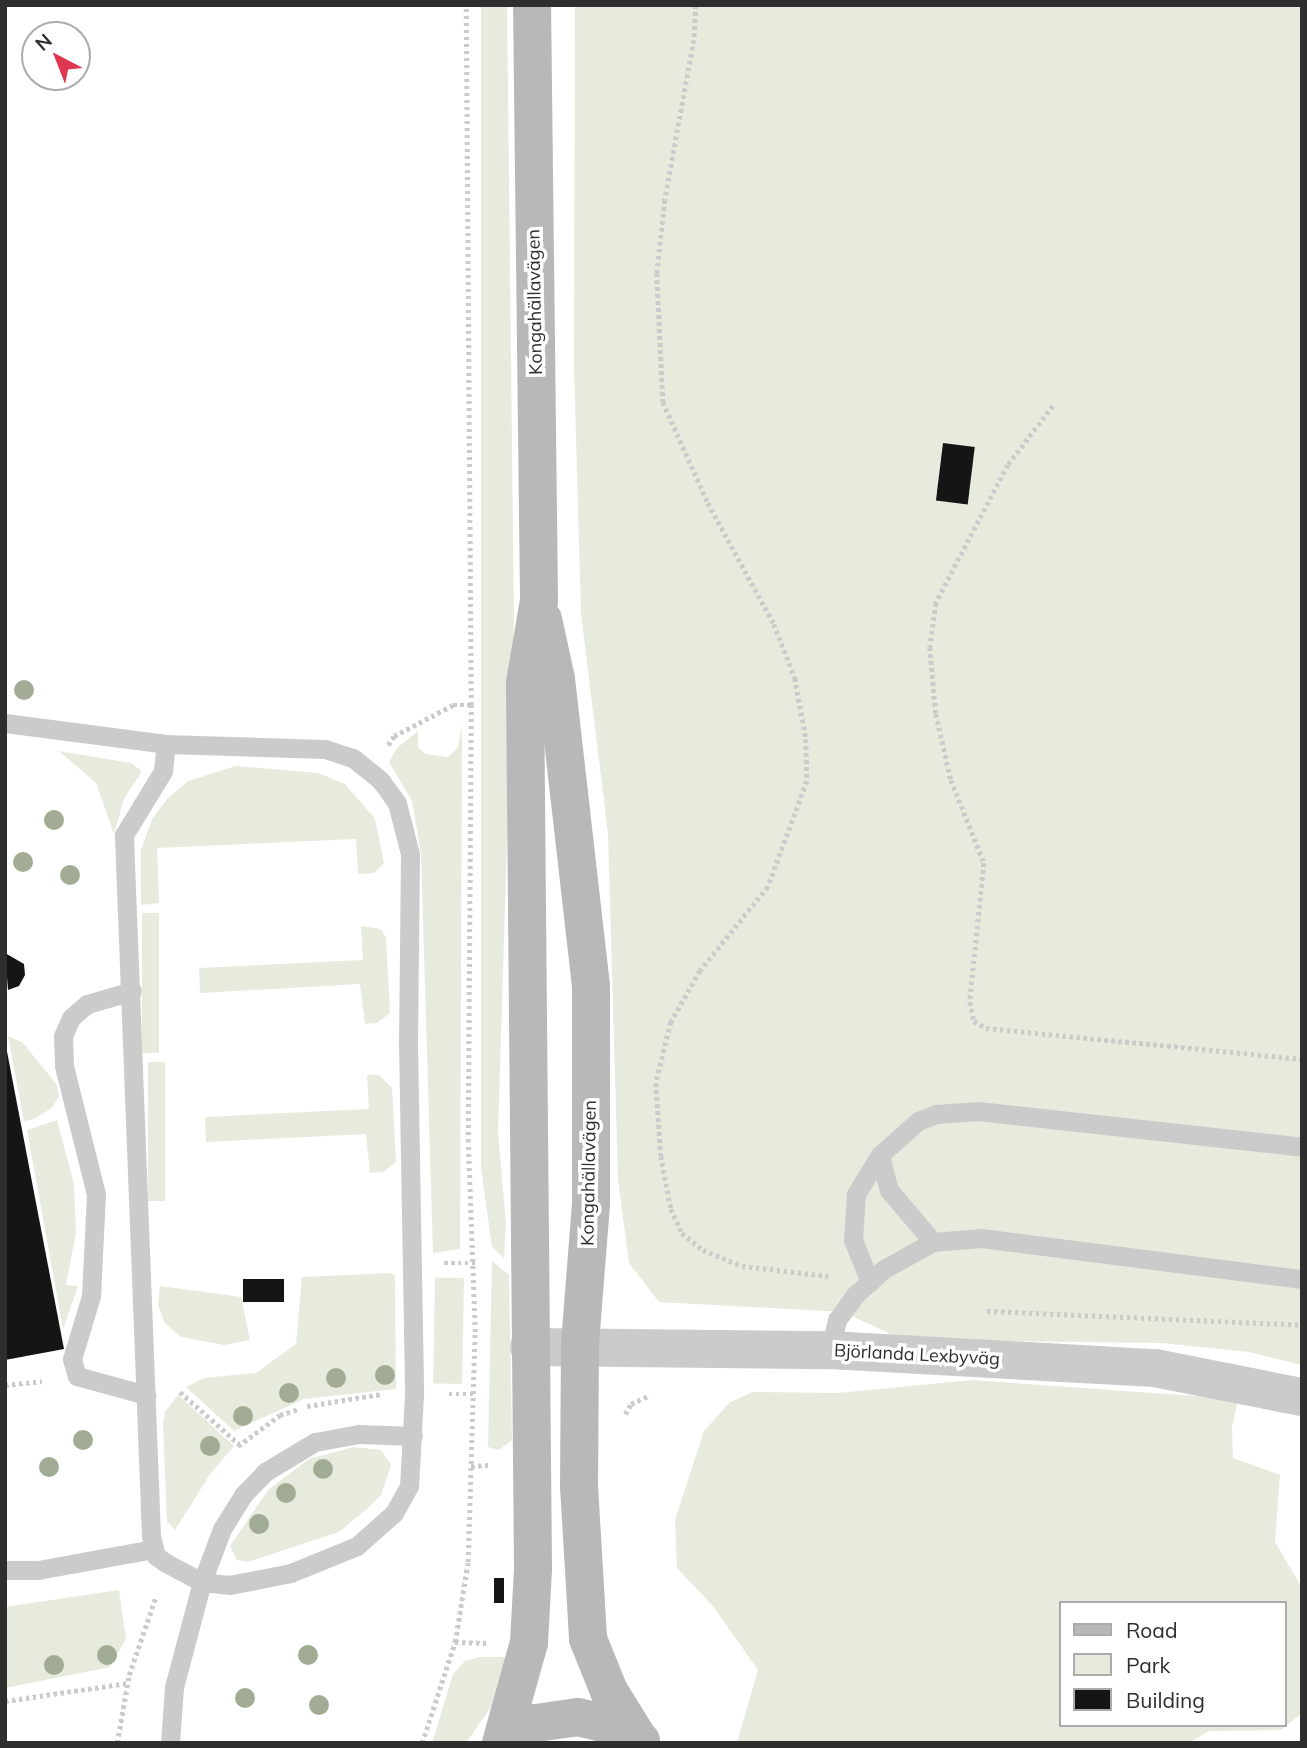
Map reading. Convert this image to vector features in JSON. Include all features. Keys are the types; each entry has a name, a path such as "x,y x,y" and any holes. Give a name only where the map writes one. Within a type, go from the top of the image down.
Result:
{"street":[{"name":"Kongahällavägen","path":"502,1743 529,1643 529,1347 533,1266 525,682 539,600 532,5"},
{"name":"Kongahällavägen","path":"539,600 556,679 592,985 592,1204 580,1345 579,1486 587,1639 609,1691 640,1741"},
{"name":"Björlanda Lexbyväg","path":"529,1347 580,1345 830,1350 1155,1368 1302,1397"},
{"name":"Kongahällavägen","path":"502,1743 536,1723 578,1717 619,1727 640,1741"}],"lane":[{"path":"5,723 166,744 325,749 353,758 368,770 397,803 410,854 413,1436 409,1486 394,1513 358,1545 291,1573 230,1585 202,1581 166,1563 154,1549 124,835 163,771 166,744"},
{"path":"132,991 87,1003 71,1018 63,1036 64,1066 96,1194 91,1296 72,1360 77,1376 146,1395"},
{"path":"870,1282 856,1257 852,1216 856,1194 880,1155 918,1121 936,1114 978,1111 1302,1147"},
{"path":"880,1155 889,1190 933,1242"},
{"path":"830,1350 837,1320 870,1282 884,1269 933,1242 981,1238 1302,1279"},
{"path":"170,1743 174,1687 202,1581 222,1529 243,1495 265,1472 290,1454 315,1442 359,1434 413,1436"},
{"path":"5,1570 38,1570 154,1549"}],"path":[{"path":"422,1743 455,1642 468,1562 475,1305 468,1142 471,705 466,5"},
{"path":"696,5 694,40 665,200 657,273 663,402 708,503 774,624 791,667 806,739 807,781 768,887 700,971 671,1022 656,1083 661,1156 671,1209 682,1233 703,1251 742,1266 870,1282"},
{"path":"1054,406 1008,465 953,564 934,614 930,647 936,714 951,780 984,863 970,1002 974,1021 986,1028 1302,1059"},
{"path":"368,770 394,736 453,705 471,705"},
{"path":"982,1311 1302,1325"},
{"path":"146,1395 184,1392 239,1444"},
{"path":"5,1701 128,1683"}],"green space":[{"path":"481,5 507,5 514,621 498,1132 506,1224 504,1258 492,1247 481,1168"},
{"path":"575,5 1302,5 1302,1365 1249,1352 1162,1343 917,1340 893,1335 843,1312 659,1302 629,1263 618,1180 608,833 581,614 574,366"},
{"path":"462,724 460,1249 433,1253 421,853 412,801 389,762 397,748 418,731 418,747 425,754 448,757 458,747"},
{"path":"59,751 131,763 142,771 124,799 114,834 96,783"},
{"path":"236,766 318,773 345,784 375,819 384,863 374,873 358,874 356,839 157,848 159,903 141,905 141,850 152,819 168,798 188,781"},
{"path":"142,913 159,913 159,1053 142,1053"},
{"path":"361,926 381,929 386,938 390,1013 377,1023 365,1024 360,984 200,993 199,968 363,960"},
{"path":"8,1036 23,1043 57,1085 59,1096 52,1108 34,1119 24,1121"},
{"path":"148,1062 165,1062 165,1201 148,1201"},
{"path":"367,1075 379,1075 392,1088 396,1162 383,1172 370,1173 366,1134 206,1142 205,1117 369,1109"},
{"path":"57,1120 74,1184 76,1233 66,1285 78,1286 63,1329 27,1130"},
{"path":"492,1261 509,1275 512,1440 499,1450 488,1447"},
{"path":"391,1273 395,1276 396,1389 304,1399 234,1431 186,1387 204,1378 256,1373 296,1344 302,1277"},
{"path":"435,1277 464,1278 462,1384 433,1383"},
{"path":"160,1286 241,1297 250,1340 224,1345 181,1337 165,1323 158,1306"},
{"path":"972,1380 1238,1399 1232,1427 1233,1458 1280,1475 1275,1542 1302,1588 1302,1713 1286,1726 1286,1601 1058,1601 1058,1727 1285,1727 1281,1730 1209,1731 1188,1743 737,1743 758,1670 712,1605 677,1568 675,1520 704,1431 729,1403 752,1392 838,1393"},
{"path":"178,1395 234,1446 210,1474 175,1530 167,1521 163,1425 165,1412"},
{"path":"354,1447 381,1450 391,1465 381,1495 368,1508 339,1532 248,1562 237,1560 230,1546 268,1490 309,1459"},
{"path":"119,1590 126,1639 110,1667 5,1688 5,1607"},
{"path":"480,1657 510,1657 500,1694 466,1743 432,1743 453,1674 465,1661"}],"building":[{"path":"943,443 975,447 968,504 936,501"},
{"path":"5,953 24,964 25,975 19,986 8,990"},
{"path":"5,1041 64,1349 5,1360"},
{"path":"243,1279 284,1279 284,1302 243,1302"},
{"path":"494,1578 504,1578 504,1603 494,1603"}]}
